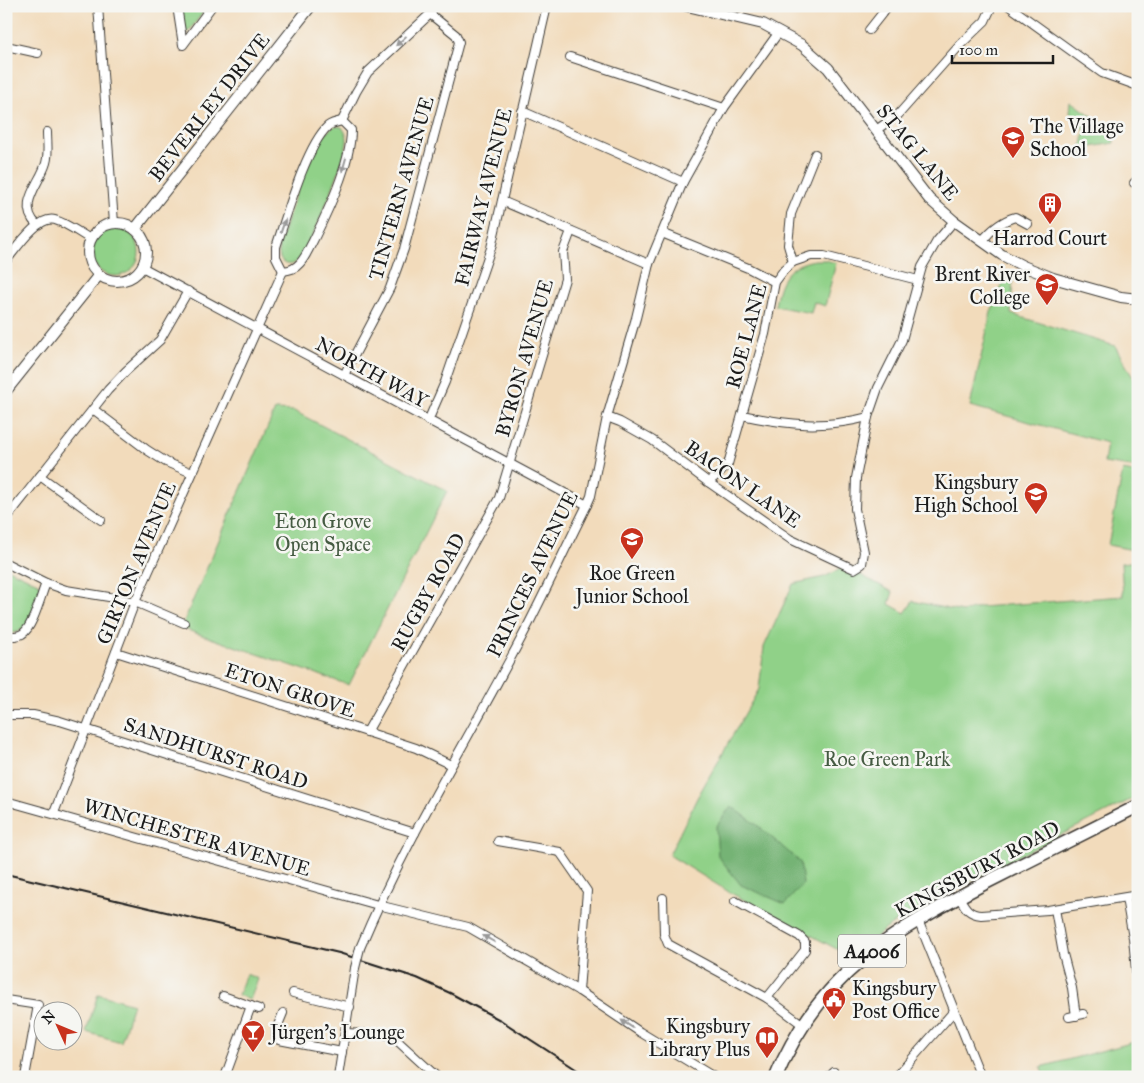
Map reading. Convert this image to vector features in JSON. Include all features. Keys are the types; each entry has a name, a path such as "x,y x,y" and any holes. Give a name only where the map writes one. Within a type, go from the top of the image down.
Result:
{"main road":[{"name":"KINGSBURY ROAD","path":"776,1077 783,1060 803,1026 827,993 885,940 959,897 1138,806"}],"street":[{"path":"98,6 114,223"},
{"path":"177,6 183,45 212,6"},
{"name":"BEVERLEY DRIVE","path":"135,229 311,6"},
{"path":"342,121 368,72 430,14 435,6"},
{"name":"FAIRWAY AVENUE","path":"428,421 445,382 490,248 547,6"},
{"name":"STAG LANE","path":"687,6 763,24 802,45 828,68 929,199 954,221 982,241 1023,266 1043,275 1112,294 1138,299"},
{"path":"869,30 888,6"},
{"path":"876,130 898,115 960,45 986,21 992,6"},
{"path":"1009,6 1102,72 1138,86"},
{"name":"TINTERN AVENUE","path":"344,375 390,288 404,249 459,42 456,35 430,14"},
{"name":"PRINCES AVENUE","path":"338,1077 355,968 360,948 378,905 414,833 525,631 587,505 607,417 636,318 649,264 683,182 724,108 780,32"},
{"path":"6,46 38,53"},
{"path":"570,57 724,108"},
{"path":"522,111 683,182"},
{"path":"342,121 351,130 351,140 340,180 320,228 302,262 296,267 283,271 276,257 276,247 307,161 325,129 330,124 342,121"},
{"path":"37,225 28,212 29,200 45,166 47,132"},
{"path":"815,154 791,214 788,244 793,262 811,256 824,256 918,280"},
{"path":"502,201 649,264"},
{"path":"982,241 992,228 1008,219 1015,217 1028,224"},
{"path":"6,261 37,225 47,220 55,220 90,239"},
{"path":"742,415 778,423 819,425 849,422 868,417 878,388 902,340 922,267 933,246 954,221"},
{"path":"114,223 126,224 135,229 144,241 146,254 142,267 135,276 123,281 108,281 98,276 89,262 88,248 90,239 100,228 114,223"},
{"name":"BYRON AVENUE","path":"510,465 565,279 563,252 570,231"},
{"path":"662,233 748,268 775,282"},
{"name":"ROE LANE","path":"708,482 720,474 728,464 765,334 775,282 793,262"},
{"name":"NORTH WAY","path":"142,267 587,505"},
{"name":"GIRTON AVENUE","path":"54,813 135,602 283,271"},
{"path":"6,391 98,276"},
{"path":"6,519 93,409 126,371 160,340 188,291"},
{"path":"93,409 147,450 166,462 192,474"},
{"name":"BACON LANE","path":"607,417 652,440 790,539 854,569 862,564 864,552 855,509 856,478 868,417"},
{"name":"RUGBY ROAD","path":"368,732 498,498 510,465"},
{"path":"40,476 101,520"},
{"path":"6,563 46,583 66,590 135,602 184,623"},
{"path":"6,636 18,636 29,627 46,583"},
{"name":"ETON GROVE","path":"116,652 368,732 416,748 452,764"},
{"name":"SANDHURST ROAD","path":"6,715 33,716 86,728 414,833"},
{"name":"WINCHESTER AVENUE","path":"6,801 378,905 468,927 579,991 640,1032 714,1077"},
{"path":"498,841 560,852 587,891 579,991"},
{"path":"959,897 967,911 973,915 1055,909 1138,895"},
{"path":"663,898 664,934 668,944 767,998 803,1026"},
{"path":"1126,898 1133,938 1138,991"},
{"path":"735,901 800,936 805,942 805,950 767,998"},
{"path":"1055,909 1076,1016"},
{"path":"918,920 939,968 981,1077"},
{"path":"293,993 350,1007"},
{"path":"222,996 255,1008 225,1077"},
{"path":"6,1000 38,1005 25,1077"},
{"path":"896,1077 954,1011"},
{"path":"283,1013 276,1030 276,1037 279,1040 342,1052"},
{"path":"345,1033 391,1035 437,1077"}],"green space":[{"path":"181,6 208,6 189,31 185,33 183,31"},
{"path":"1071,101 1113,131 1114,143 1091,147 1088,157 1084,155 1082,145 1085,130 1070,112"},
{"path":"335,126 342,127 347,138 342,161 329,198 299,260 290,264 284,263 280,258 278,247 301,180 317,146 326,133"},
{"path":"110,228 120,228 132,235 139,247 139,257 132,269 120,276 110,276 102,272 95,265 91,257 91,247 95,239 102,232"},
{"path":"815,260 836,263 825,306 814,302 811,313 775,306 779,288 786,275 805,262"},
{"path":"1013,277 1011,314 1115,346 1135,381 1138,382 1138,468 1104,463 1107,443 970,406 991,312 1005,278"},
{"name":"Eton Grove Open Space","path":"275,410 294,411 447,491 349,685 181,628"},
{"path":"1123,470 1138,473 1138,551 1108,545"},
{"name":"Roe Green Park","path":"1138,561 1138,796 954,889 898,920 850,956 729,892 669,855 697,798 759,689 764,647 793,584 824,577 845,567 893,592 889,604 905,613 913,601 962,612 980,607 1123,596 1121,563"},
{"path":"6,568 40,584 42,588 27,626 18,632 6,634"},
{"path":"731,806 756,824 800,862 803,884 785,904 741,885 718,856 716,827"},
{"path":"246,974 258,979 250,1000 238,995"},
{"path":"98,994 133,1004 121,1042 86,1032"},
{"path":"1138,1041 1138,1077 1044,1077 1041,1067"}],"railway":[{"path":"6,874 339,953 417,978 450,993 502,1021 588,1077"}],"place":[{"name":"The Village School","path":"1013,159"},
{"name":"Harrod Court","path":"1050,225"},
{"name":"Brent River College","path":"1047,306"},
{"name":"Kingsbury High School","path":"1036,515"},
{"name":"Roe Green Junior School","path":"632,560"},
{"name":"Kingsbury Post Office","path":"834,1020"},
{"name":"Jürgen's Lounge","path":"253,1053"},
{"name":"Kingsbury Library Plus","path":"767,1059"}]}
